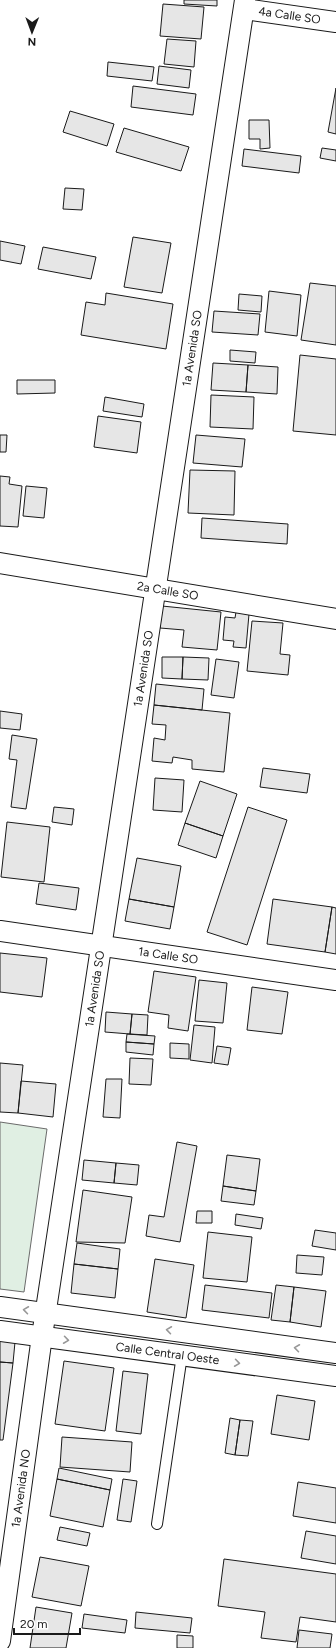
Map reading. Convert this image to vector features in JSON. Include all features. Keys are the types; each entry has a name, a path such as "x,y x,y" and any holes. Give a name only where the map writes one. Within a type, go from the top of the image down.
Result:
{"street":[{"name":"4a Calle SO","path":"245,5 336,22"},
{"name":"1a Avenida SO","path":"42,1336 245,5"},
{"name":"2a Calle SO","path":"0,562 336,619"},
{"name":"1a Calle SO","path":"0,931 336,980"},
{"path":"0,1307 336,1353"},
{"name":"Calle Central Oeste","path":"0,1331 336,1376"},
{"name":"1a Avenida NO","path":"0,1641 42,1336"}],"lane":[{"path":"157,1524 182,1355"}],"green space":[{"path":"0,1122 47,1129 24,1292 0,1289"}],"building":[{"path":"184,0 217,0 217,6 184,4"},
{"path":"163,4 204,7 201,39 160,36"},
{"path":"167,39 196,41 194,67 164,64"},
{"path":"108,62 154,67 152,81 107,76"},
{"path":"159,66 191,70 189,88 157,84"},
{"path":"133,86 196,94 193,115 131,107"},
{"path":"336,88 336,134 328,132"},
{"path":"70,111 114,124 107,146 63,132"},
{"path":"249,120 269,120 270,148 260,149 260,139 249,139"},
{"path":"124,128 189,147 181,171 116,152"},
{"path":"322,148 336,150 336,161 320,158"},
{"path":"244,149 301,156 299,173 242,166"},
{"path":"65,188 84,189 82,210 63,209"},
{"path":"133,237 171,243 162,293 124,287"},
{"path":"0,241 25,246 21,264 0,260"},
{"path":"43,247 96,257 91,279 38,269"},
{"path":"310,283 336,286 336,345 301,340"},
{"path":"269,291 301,295 297,336 265,332"},
{"path":"106,293 173,304 166,349 81,335 86,302 105,305"},
{"path":"239,294 262,296 261,312 238,310"},
{"path":"214,311 260,314 258,335 212,332"},
{"path":"230,350 256,352 255,363 230,361"},
{"path":"300,355 336,359 336,435 293,431"},
{"path":"213,363 248,365 246,392 211,390"},
{"path":"248,365 278,367 277,394 246,392"},
{"path":"17,380 55,380 55,393 17,394"},
{"path":"211,395 254,397 253,429 210,427"},
{"path":"105,397 144,404 142,417 103,411"},
{"path":"98,416 141,422 137,453 94,447"},
{"path":"0,435 7,435 6,452 0,452"},
{"path":"196,435 245,439 242,467 193,463"},
{"path":"190,470 235,471 234,515 188,513"},
{"path":"0,476 10,477 9,484 22,486 18,527 0,526"},
{"path":"26,486 47,488 44,518 23,516"},
{"path":"202,518 288,524 287,544 201,538"},
{"path":"162,606 221,612 217,650 182,647 184,630 160,628"},
{"path":"236,612 249,614 246,648 233,647 234,641 223,640 225,617 235,618"},
{"path":"252,621 283,623 280,654 290,655 288,675 247,671"},
{"path":"162,657 183,657 182,679 162,678"},
{"path":"183,657 209,658 208,680 182,679"},
{"path":"216,659 239,662 234,698 211,695"},
{"path":"156,684 204,689 202,710 154,705"},
{"path":"154,705 230,713 224,772 192,769 192,760 173,757 172,763 152,761 154,738 165,740 166,725 152,724"},
{"path":"0,711 22,714 20,730 0,728"},
{"path":"12,735 37,739 26,809 11,807 17,760 9,759"},
{"path":"263,768 310,774 307,793 260,787"},
{"path":"155,778 184,780 182,812 153,810"},
{"path":"200,781 237,794 223,836 185,823"},
{"path":"54,807 74,809 72,825 52,822"},
{"path":"248,807 287,820 247,945 207,932"},
{"path":"7,822 50,827 44,882 1,877"},
{"path":"185,823 223,836 216,858 178,845"},
{"path":"137,858 181,866 174,907 129,899"},
{"path":"39,883 79,888 76,910 36,904"},
{"path":"129,899 174,907 170,929 125,921"},
{"path":"273,899 332,907 325,952 267,944"},
{"path":"332,907 336,908 336,954 325,952"},
{"path":"0,953 47,958 42,997 0,992"},
{"path":"154,971 196,977 188,1031 168,1028 169,1015 148,1012"},
{"path":"199,980 227,983 223,1023 195,1021"},
{"path":"252,987 288,992 282,1034 247,1030"},
{"path":"106,1012 132,1014 130,1034 105,1032"},
{"path":"132,1014 148,1015 147,1035 130,1034"},
{"path":"194,1025 215,1027 212,1063 190,1060"},
{"path":"127,1034 155,1036 154,1044 126,1042"},
{"path":"126,1042 154,1044 153,1055 126,1052"},
{"path":"170,1043 189,1044 189,1059 170,1058"},
{"path":"217,1046 231,1048 228,1065 214,1063"},
{"path":"130,1058 153,1059 151,1085 129,1084"},
{"path":"0,1063 23,1065 18,1113 0,1112"},
{"path":"106,1079 122,1079 120,1118 103,1117"},
{"path":"21,1081 56,1084 53,1117 18,1113"},
{"path":"177,1142 197,1146 180,1242 146,1236 149,1215 164,1217"},
{"path":"227,1155 260,1159 256,1191 223,1186"},
{"path":"84,1160 116,1163 114,1183 82,1180"},
{"path":"116,1163 139,1165 137,1185 114,1183"},
{"path":"223,1186 256,1191 254,1205 221,1201"},
{"path":"83,1190 132,1197 125,1243 76,1242"},
{"path":"197,1211 212,1211 212,1223 196,1223"},
{"path":"236,1214 263,1218 261,1229 235,1225"},
{"path":"315,1230 336,1233 336,1250 312,1246"},
{"path":"208,1232 252,1237 247,1282 203,1278"},
{"path":"77,1243 120,1249 118,1269 74,1264"},
{"path":"297,1255 324,1257 322,1275 296,1273"},
{"path":"155,1259 194,1265 186,1318 147,1312"},
{"path":"74,1264 118,1269 115,1298 71,1293"},
{"path":"205,1285 272,1293 269,1318 202,1310"},
{"path":"276,1285 294,1287 290,1322 271,1320"},
{"path":"294,1287 326,1291 321,1327 290,1322"},
{"path":"0,1340 15,1342 13,1363 0,1362"},
{"path":"64,1361 114,1368 105,1431 55,1424"},
{"path":"0,1362 13,1363 3,1440 0,1440"},
{"path":"123,1371 148,1374 141,1434 116,1431"},
{"path":"277,1395 315,1401 309,1440 271,1434"},
{"path":"230,1418 240,1420 235,1455 225,1453"},
{"path":"240,1420 253,1421 248,1456 235,1455"},
{"path":"62,1437 132,1442 130,1472 60,1467"},
{"path":"59,1468 112,1479 110,1490 57,1479"},
{"path":"57,1479 110,1490 103,1527 50,1516"},
{"path":"123,1479 137,1481 131,1522 117,1520"},
{"path":"298,1482 336,1488 336,1523 293,1516"},
{"path":"60,1527 90,1533 87,1546 57,1540"},
{"path":"306,1531 336,1536 336,1564 301,1558"},
{"path":"40,1557 89,1566 81,1606 32,1597"},
{"path":"224,1559 336,1574 336,1622 300,1617 296,1642 261,1638 265,1612 218,1606"},
{"path":"36,1607 72,1613 66,1648 30,1648"},
{"path":"136,1612 192,1618 190,1633 135,1628"},
{"path":"84,1614 127,1620 125,1633 82,1628"},
{"path":"299,1630 332,1634 330,1648 297,1648"},
{"path":"177,1635 193,1636 193,1648 177,1648"}]}
